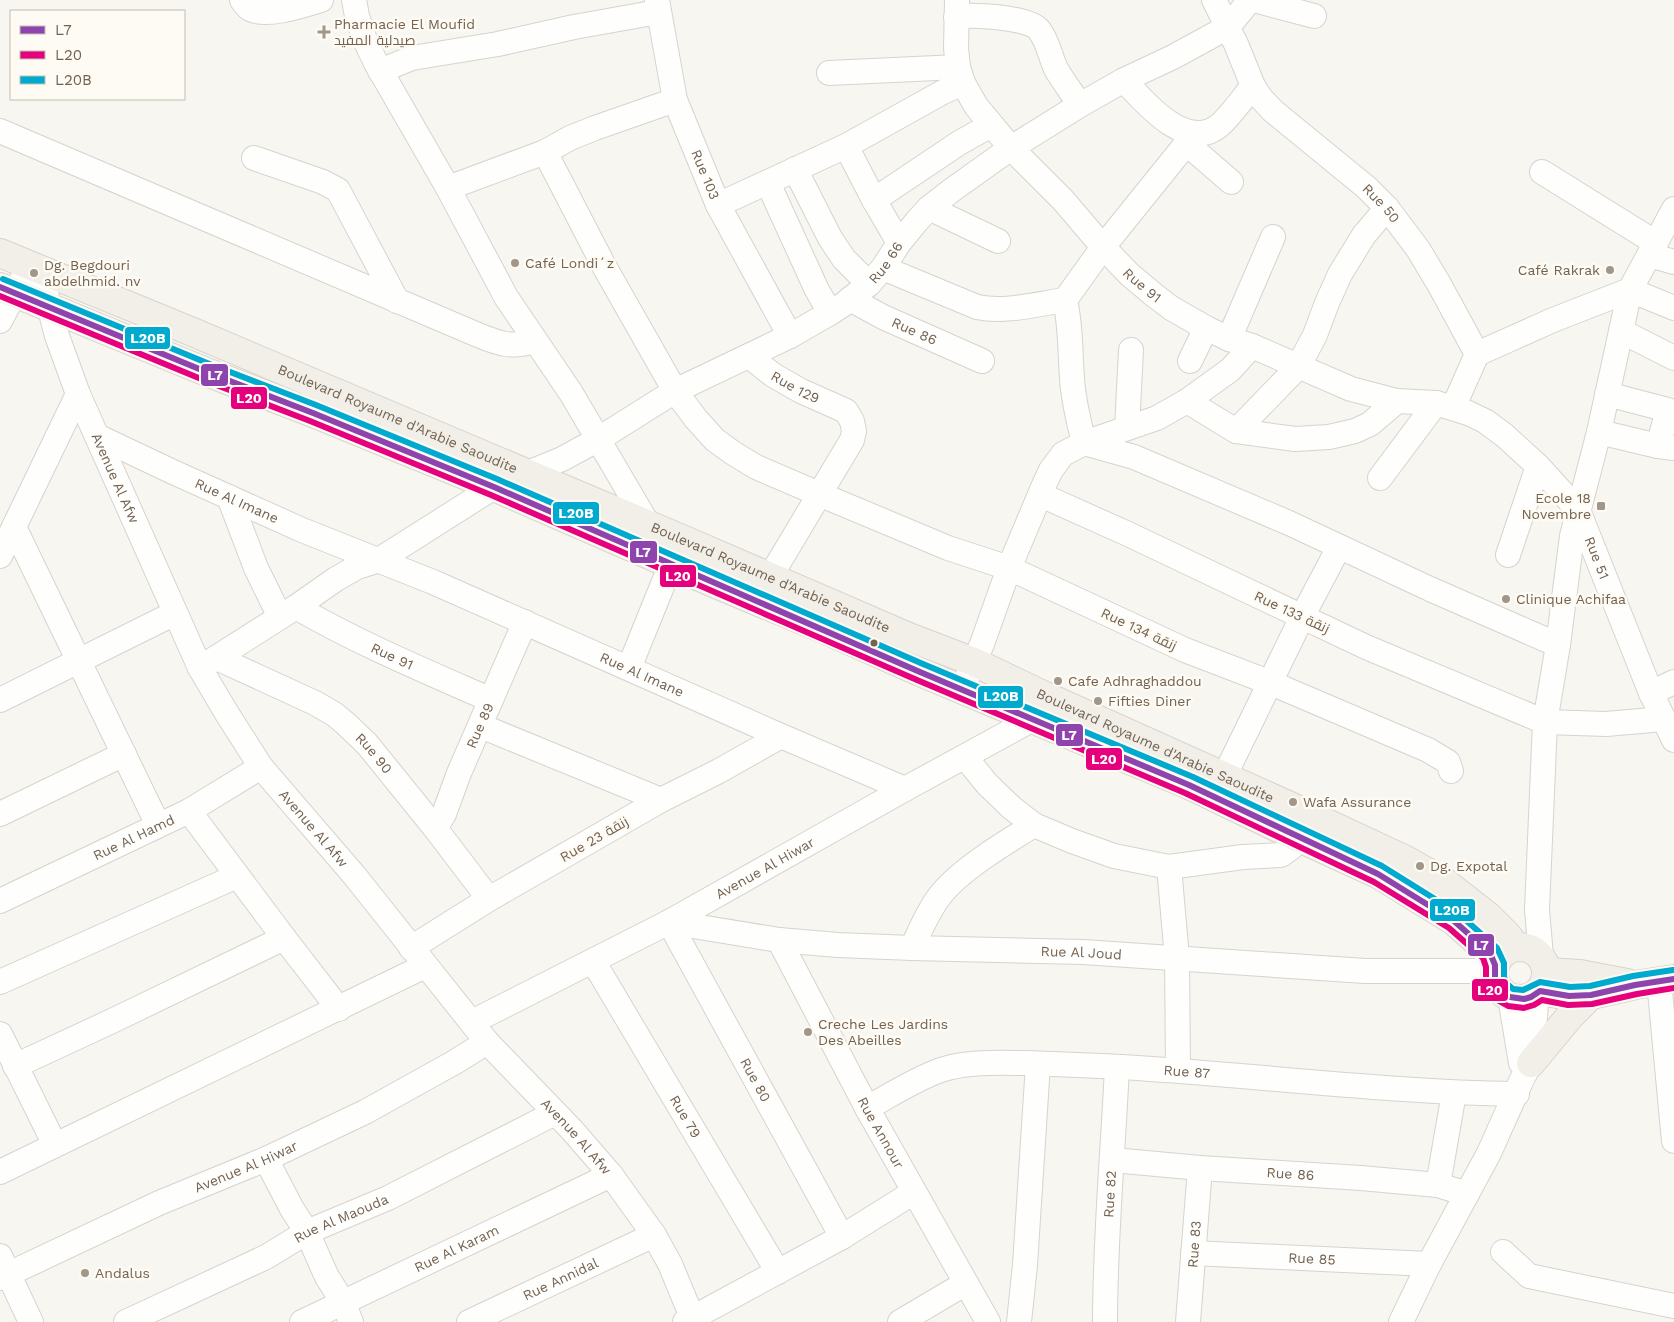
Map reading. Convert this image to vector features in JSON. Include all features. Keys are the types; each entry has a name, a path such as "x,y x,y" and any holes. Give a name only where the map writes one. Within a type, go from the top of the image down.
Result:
{"main road":[{"name":"Boulevard Royaume d'Arabie Saoudite","path":"0,253 649,526 682,538 909,637 974,662 1038,707 1189,785 1378,874 1423,900 1454,921 1490,953 1495,968"},
{"name":"Boulevard Royaume d'Arabie Saoudite","path":"8,290 494,487 962,690 1038,707 1224,776 1406,860 1443,881 1488,916 1507,935 1534,968"},
{"path":"1534,968 1524,999 1510,997 1498,987 1495,979 1495,968 1504,952 1534,968 1569,996 1592,995 1656,982"},
{"path":"1534,968 1656,982"},
{"path":"1523,1078 1570,1016 1592,995"}],"street":[{"path":"242,0 248,8 261,12 280,10 321,0"},
{"path":"354,0 365,40 380,71 448,188 506,297 570,393 649,526"},
{"name":"Rue 50","path":"1214,0 1228,26 1253,86 1260,97 1273,111 1366,187 1387,208 1418,249 1477,354"},
{"name":"Rue 66","path":"494,487 562,458 597,440 675,391 790,336 830,313 850,299 876,276 899,243 929,208 982,168 1080,104 1124,80 1148,70 1228,26 1250,0"},
{"path":"1254,0 1314,16"},
{"path":"380,71 412,58 498,44 657,6"},
{"name":"Rue 103","path":"657,6 675,100 718,205 790,336"},
{"path":"957,8 967,15 1018,21 1038,28 1057,70 1080,104"},
{"name":"Rue 91","path":"957,8 961,75 976,106 1011,148 1063,200 1103,247 1129,274 1154,295 1171,308 1229,339 1252,346 1352,389 1397,401 1453,408"},
{"path":"829,73 961,75"},
{"path":"718,205 846,146 935,96 961,75"},
{"path":"1124,80 1158,114 1190,139 1231,182"},
{"path":"1084,443 1072,380 1069,323 1065,300 1103,247 1190,139 1219,126 1253,86"},
{"path":"448,188 545,152 570,138 675,100"},
{"path":"874,200 959,143 991,125"},
{"path":"0,131 501,344 521,345 535,340"},
{"path":"846,146 899,243"},
{"name":"Rue 134 زنقة","path":"545,152 604,266 675,391 715,440 733,453 756,466 819,494 948,548 1010,568 1185,650 1270,683 1438,755 1448,762 1451,771"},
{"path":"254,158 323,182 338,190 397,301"},
{"path":"795,169 830,238 844,259 876,276 988,309 1065,300"},
{"path":"1542,172 1652,249 1674,262"},
{"path":"768,183 812,280 830,313"},
{"path":"929,208 998,241"},
{"path":"1236,431 1298,367 1315,335 1340,274 1364,235 1387,208"},
{"path":"1401,1322 1429,1264 1489,1153 1523,1078 1534,968 1546,722 1572,536 1599,432 1630,290 1674,209"},
{"path":"1229,339 1273,237"},
{"path":"0,321 8,290 34,268"},
{"name":"Avenue Al Afw","path":"34,268 78,394 175,613 209,663 226,712 261,767 354,875 487,1042 572,1130 611,1175 654,1236 670,1264 691,1321"},
{"path":"1380,478 1453,408 1477,354 1553,320 1630,290 1674,308"},
{"name":"Rue 86","path":"850,299 882,317 982,361"},
{"path":"1190,361 1206,328"},
{"path":"1621,331 1674,358"},
{"path":"962,690 1048,477 1063,454 1084,443 1157,418 1187,401 1230,370 1252,346"},
{"path":"1127,428 1131,350"},
{"name":"Rue 129","path":"749,356 773,375 801,391 846,411 852,421 854,431 852,440 819,494"},
{"path":"0,556 78,394"},
{"path":"1599,432 1666,447 1668,410 1607,394"},
{"path":"1187,401 1236,431 1295,439 1329,437 1355,431 1370,424 1397,401"},
{"name":"Rue 51","path":"1453,408 1485,421 1504,435 1538,466 1578,510 1651,693 1674,740"},
{"name":"Rue Al Imane","path":"97,436 302,530 379,560 525,622 905,789"},
{"path":"1084,443 1134,457 1289,523 1430,589 1558,645"},
{"path":"1508,555 1538,466"},
{"path":"209,663 336,579 357,568 379,560 494,487"},
{"path":"770,577 819,494"},
{"name":"Rue 133 زنقة","path":"1041,495 1128,534 1366,648 1546,722"},
{"path":"229,497 256,568 288,612"},
{"path":"14,527 158,825"},
{"path":"629,668 682,538"},
{"path":"1224,776 1302,617 1339,547"},
{"name":"Rue 91","path":"288,612 491,700"},
{"path":"0,700 175,613"},
{"name":"Rue 89","path":"435,828 444,814 459,773 525,622"},
{"name":"Rue 90","path":"209,663 315,703 345,723 367,744 489,899"},
{"path":"1651,693 1674,682"},
{"name":"Avenue Al Hiwar","path":"472,1022 669,922 965,757 1038,707"},
{"path":"1546,722 1606,724 1663,719"},
{"path":"481,726 661,800"},
{"name":"Rue 23 زنقة","path":"0,1172 339,1008 418,957 489,899 661,800 720,771 781,736"},
{"path":"0,814 124,754"},
{"path":"965,757 987,784 1012,808 1034,825 1114,856 1169,867 1244,857 1281,855 1292,848 1299,838"},
{"name":"Rue Al Hamd","path":"1,898 188,811 261,767"},
{"path":"188,811 339,1008"},
{"path":"912,948 928,914 940,895 963,873 1034,825"},
{"path":"1169,867 1177,958 1178,1070"},
{"path":"0,982 237,876"},
{"name":"Rue Al Joud","path":"669,922 779,940 912,948 1084,952 1365,970 1495,968"},
{"name":"Rue 80","path":"669,922 842,1237"},
{"path":"15,1066 284,938"},
{"name":"Rue Annour","path":"779,940 867,1108 988,1322"},
{"name":"Rue 79","path":"594,961 778,1272"},
{"path":"1656,982 1674,1141"},
{"path":"1510,997 1518,1037 1523,1078"},
{"path":"0,1034 55,1145"},
{"name":"Avenue Al Hiwar","path":"3,1269 266,1159 365,1112 487,1042"},
{"name":"Rue 87","path":"867,1108 899,1090 942,1070 989,1062 1178,1070 1454,1093 1523,1078"},
{"path":"1019,1322 1025,1265 1038,1064"},
{"name":"Rue 82","path":"1105,1322 1105,1262 1113,1160 1117,1067"},
{"path":"1438,1185 1454,1093"},
{"name":"Rue Al Maouda","path":"126,1322 266,1257 307,1232 388,1198 555,1113"},
{"path":"266,1159 292,1209 307,1232 327,1277 347,1312"},
{"name":"Rue 86","path":"1113,1160 1438,1185 1467,1194"},
{"name":"Rue 83","path":"1188,1322 1200,1168"},
{"name":"Rue Al Karam","path":"302,1322 347,1312 611,1175"},
{"path":"691,1321 842,1237 914,1192"},
{"name":"Rue Annidal","path":"469,1322 654,1236"},
{"path":"1503,1252 1529,1276 1674,1306"},
{"name":"Rue 85","path":"1193,1253 1429,1264"},
{"path":"3,1269 30,1322"},
{"path":"900,1322 966,1283"}],"transit line":[{"name":"L20B","path":"3,279 497,479 923,664 1193,777 1382,866 1459,914 1497,948 1504,963 1506,983 1513,989 1523,990 1540,982 1570,987 1590,986 1633,976 1673,970"},
{"name":"L7","path":"0,287 494,487 920,672 1189,785 1378,874 1454,921 1490,953 1495,965 1495,979 1498,987 1510,997 1524,999 1540,991 1569,996 1591,995 1674,979"},
{"name":"L20","path":"0,296 491,495 917,680 1185,793 1374,882 1449,928 1483,958 1486,967 1486,981 1490,990 1499,1001 1508,1006 1524,1008 1542,1000 1568,1005 1592,1004 1674,988"}],"place":[{"name":"Pharmacie El Moufid صيدلية المفيد","path":"324,32"},
{"name":"Café Londi´z","path":"515,263"},
{"name":"Café Rakrak","path":"1610,270"},
{"name":"Dg. Begdouri abdelhmid. nv","path":"34,273"},
{"name":"Ecole 18 Novembre","path":"1601,506"},
{"name":"Clinique Achifaa","path":"1506,599"},
{"name":"Cafe Adhraghaddou","path":"1058,681"},
{"name":"Fifties Diner","path":"1098,701"},
{"name":"Wafa Assurance","path":"1293,802"},
{"name":"Dg. Expotal","path":"1420,866"},
{"name":"Creche Les Jardins Des Abeilles","path":"808,1032"},
{"name":"Andalus","path":"85,1273"}]}
